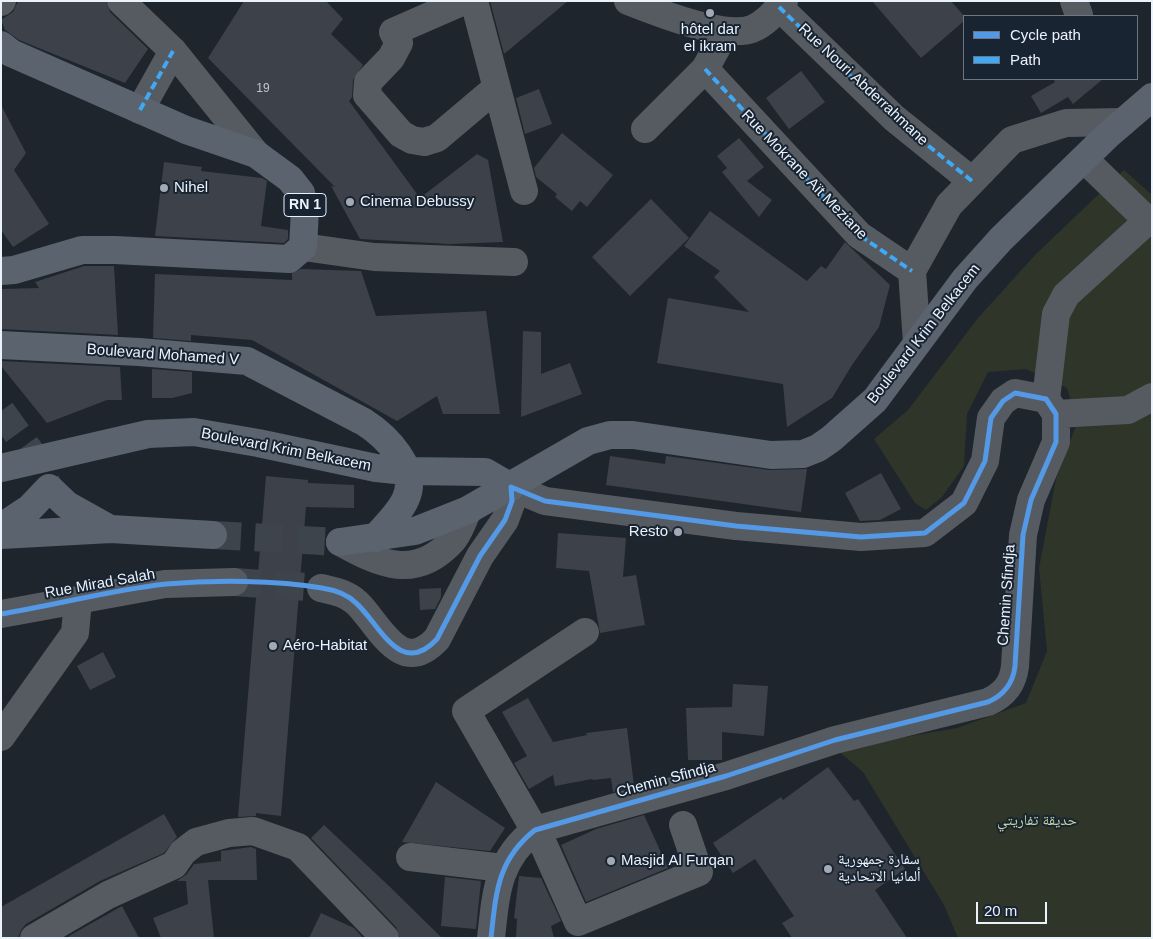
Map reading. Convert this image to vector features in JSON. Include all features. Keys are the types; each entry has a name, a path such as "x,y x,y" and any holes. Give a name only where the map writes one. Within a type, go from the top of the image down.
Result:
{"main road":[{"name":"RN 1","path":"1,45 11,53 186,130 256,154 290,179 301,193 305,210 304,247"},
{"name":"Boulevard Krim Belkacem","path":"340,542 414,531 468,510 486,498 511,487 588,440 610,435 633,434 771,456 803,454 831,439 875,400 965,279 997,243 1123,122 1152,97"},
{"path":"1,270 14,270 82,250 289,259 304,247"},
{"name":"Boulevard Mohamed V","path":"1,346 148,353 247,361 380,432 392,445 406,471"},
{"name":"Boulevard Krim Belkacem","path":"1,468 148,434 194,432 258,442 376,468 406,471 485,472 511,487"},
{"path":"375,538 407,496 409,482 406,471"},
{"path":"1,527 30,508 49,488 67,505 88,519 111,529"},
{"path":"1,535 111,529 213,535"}],"street":[{"path":"121,1 173,51 256,154"},
{"path":"464,1 393,32 399,43 391,58 368,82 367,95 401,134 412,140 424,142 437,138 495,89"},
{"path":"474,1 495,89 524,191"},
{"path":"628,1 666,8 726,31 738,32 761,24 781,4"},
{"name":"Rue Nouri Abderrahmane","path":"781,4 894,118 972,181"},
{"path":"645,130 705,69 726,31"},
{"path":"140,110 173,51"},
{"name":"Rue Mokrane Aït Meziane","path":"705,69 859,235 912,271"},
{"path":"917,343 912,271 949,205 1012,140 1066,123 1123,122"},
{"name":"Chemin Sfindja","path":"491,938 496,894 503,868 521,840 534,830 726,776 834,740 988,702 1002,694 1011,682 1015,666 1023,535 1031,500 1056,442 1051,407 1056,314 1066,295 1143,226 1144,217 1084,159"},
{"path":"304,247 374,257 514,262"},
{"path":"321,588 341,592 357,603 390,645 412,652 426,648 437,639 480,556 505,520 512,501 511,487 545,501 736,526 862,537 925,533 964,503 985,461 991,418 1003,400 1015,393 1051,407 1128,410 1152,397"},
{"path":"340,542 367,557 393,566 425,562 453,541 468,510"},
{"name":"Rue Mirad Salah","path":"1,614 165,584 234,582"},
{"path":"1,737 75,634 78,600"},
{"path":"585,632 466,711 534,830 578,922 698,872 683,825"},
{"path":"34,938 108,895 174,865 183,852 196,842 229,833 253,831 298,847 385,938"},
{"path":"410,857 503,868"}],"green space":[{"name":"حديقة تفاريتي","path":"1124,170 1152,195 1152,938 958,938 944,905 863,772 836,749 957,728 1026,703 1047,651 1039,568 1056,479 1077,423 1067,388 1026,369 988,372 967,414 964,466 942,497 926,510 915,503 874,439 908,410 978,318 1036,254"}],"building":[{"path":"18,1 106,1 110,12 148,49 125,83 19,40 5,30 1,20 13,12"},
{"path":"244,1 326,1 343,19 331,34 363,65 353,80 352,97 349,101 420,198 477,154 488,160 503,242 449,244 360,239 331,186 335,187 208,58"},
{"path":"490,1 568,1 504,54"},
{"path":"872,1 951,1 963,15 963,22 921,58"},
{"path":"801,71 825,102 789,129 766,98"},
{"path":"1054,80 1102,80 1073,104 1068,97 1041,113 1031,96 1055,82"},
{"path":"539,89 552,124 525,134 516,98"},
{"path":"1,105 26,153 14,170 49,224 13,247 1,230"},
{"path":"562,133 613,175 587,207 580,201 572,211 555,197 557,194 536,177 534,168"},
{"path":"739,138 764,167 747,181 772,200 759,217 722,172 727,168 717,156"},
{"path":"164,162 202,167 201,171 262,178 267,181 261,226 288,230 288,239 284,243 155,236"},
{"path":"651,199 689,238 630,296 592,257"},
{"path":"710,211 807,281 821,266 826,269 845,242 890,285 879,327 852,365 832,398 787,427 783,384 657,363 668,298 749,312 714,277 720,271 684,246"},
{"path":"84,266 114,266 118,335 1,329 1,289 39,288 35,282"},
{"path":"301,269 361,271 376,316 486,311 500,414 443,414 437,396 397,421 252,340 191,335 191,341 153,338 155,274 292,280 292,273"},
{"path":"523,331 541,332 541,374 570,363 582,394 521,417"},
{"path":"1,361 120,367 122,400 107,400 47,423 1,366"},
{"path":"152,369 192,372 192,393 172,398 152,398"},
{"path":"610,456 665,464 666,456 769,470 807,469 801,512 606,485"},
{"path":"881,473 901,509 880,520 860,521 845,493"},
{"name":"Aéro-Habitat","path":"266,476 308,480 308,483 354,485 354,508 306,507 281,816 256,813 256,816 238,817"},
{"path":"558,533 626,538 623,577 636,575 645,625 600,633 589,571 556,568"},
{"path":"441,588 441,597 435,609 420,610 419,589"},
{"path":"103,652 116,677 90,690 77,666"},
{"path":"733,684 768,686 764,736 722,732 722,760 688,760 686,708 732,707"},
{"path":"528,698 553,742 587,735 586,733 627,728 634,786 613,792 611,778 592,779 555,786 553,775 529,789 514,763 527,756 502,712"},
{"path":"828,767 854,801 858,799 905,869 875,890 907,938 792,938 782,923 794,916 755,859 733,873 713,843 781,797 783,800"},
{"path":"436,782 505,828 490,851 402,842"},
{"path":"164,814 177,837 164,853 100,881 26,924 18,938 1,938 1,907"},
{"name":"Masjid Al Furqan","path":"644,815 668,868 586,902 561,845 596,829"},
{"path":"324,825 442,938 400,938 396,927 311,838"},
{"path":"251,847 256,849 257,880 208,880 214,938 161,938 153,918 188,904 186,881 177,881 187,874 194,864 221,861 221,851"},
{"path":"519,876 541,878 561,921 551,926 554,938 516,938 517,919 514,918"},
{"path":"445,877 481,881 476,929 441,926"},
{"path":"122,906 139,938 70,938 69,936"},
{"path":"321,913 354,928 363,938 309,938"}],"tunnel":[{"path":"1,411 32,454 49,488"},
{"path":"213,535 340,542"},
{"path":"234,582 321,588"}],"marked path":[{"path":"779,7 894,118 972,181"},
{"path":"140,110 173,51"},
{"path":"705,69 859,235 912,271"}],"cycle path":[{"path":"1,614 166,584 224,581 285,583 327,589 345,595 365,612 391,644 401,650 412,653 424,650 437,639 480,556 505,520 512,501 511,487 545,501 736,526 861,537 925,533 964,503 985,461 991,418 1003,401 1015,393 1046,399 1056,414 1056,442 1031,500 1023,535 1015,666 1010,683 999,696 988,702 835,740 726,776 535,830 522,841 506,865 497,892 491,938"}],"place":[{"name":"hôtel dar el ikram","path":"710,13"},
{"name":"Nihel","path":"164,188"},
{"name":"Cinema Debussy","path":"350,202"},
{"name":"Resto","path":"678,532"},
{"name":"Aéro-Habitat","path":"273,646"},
{"name":"Masjid Al Furqan","path":"611,861"},
{"name":"سفارة جمهورية ألمانيا الاتحادية","path":"828,869"}]}
